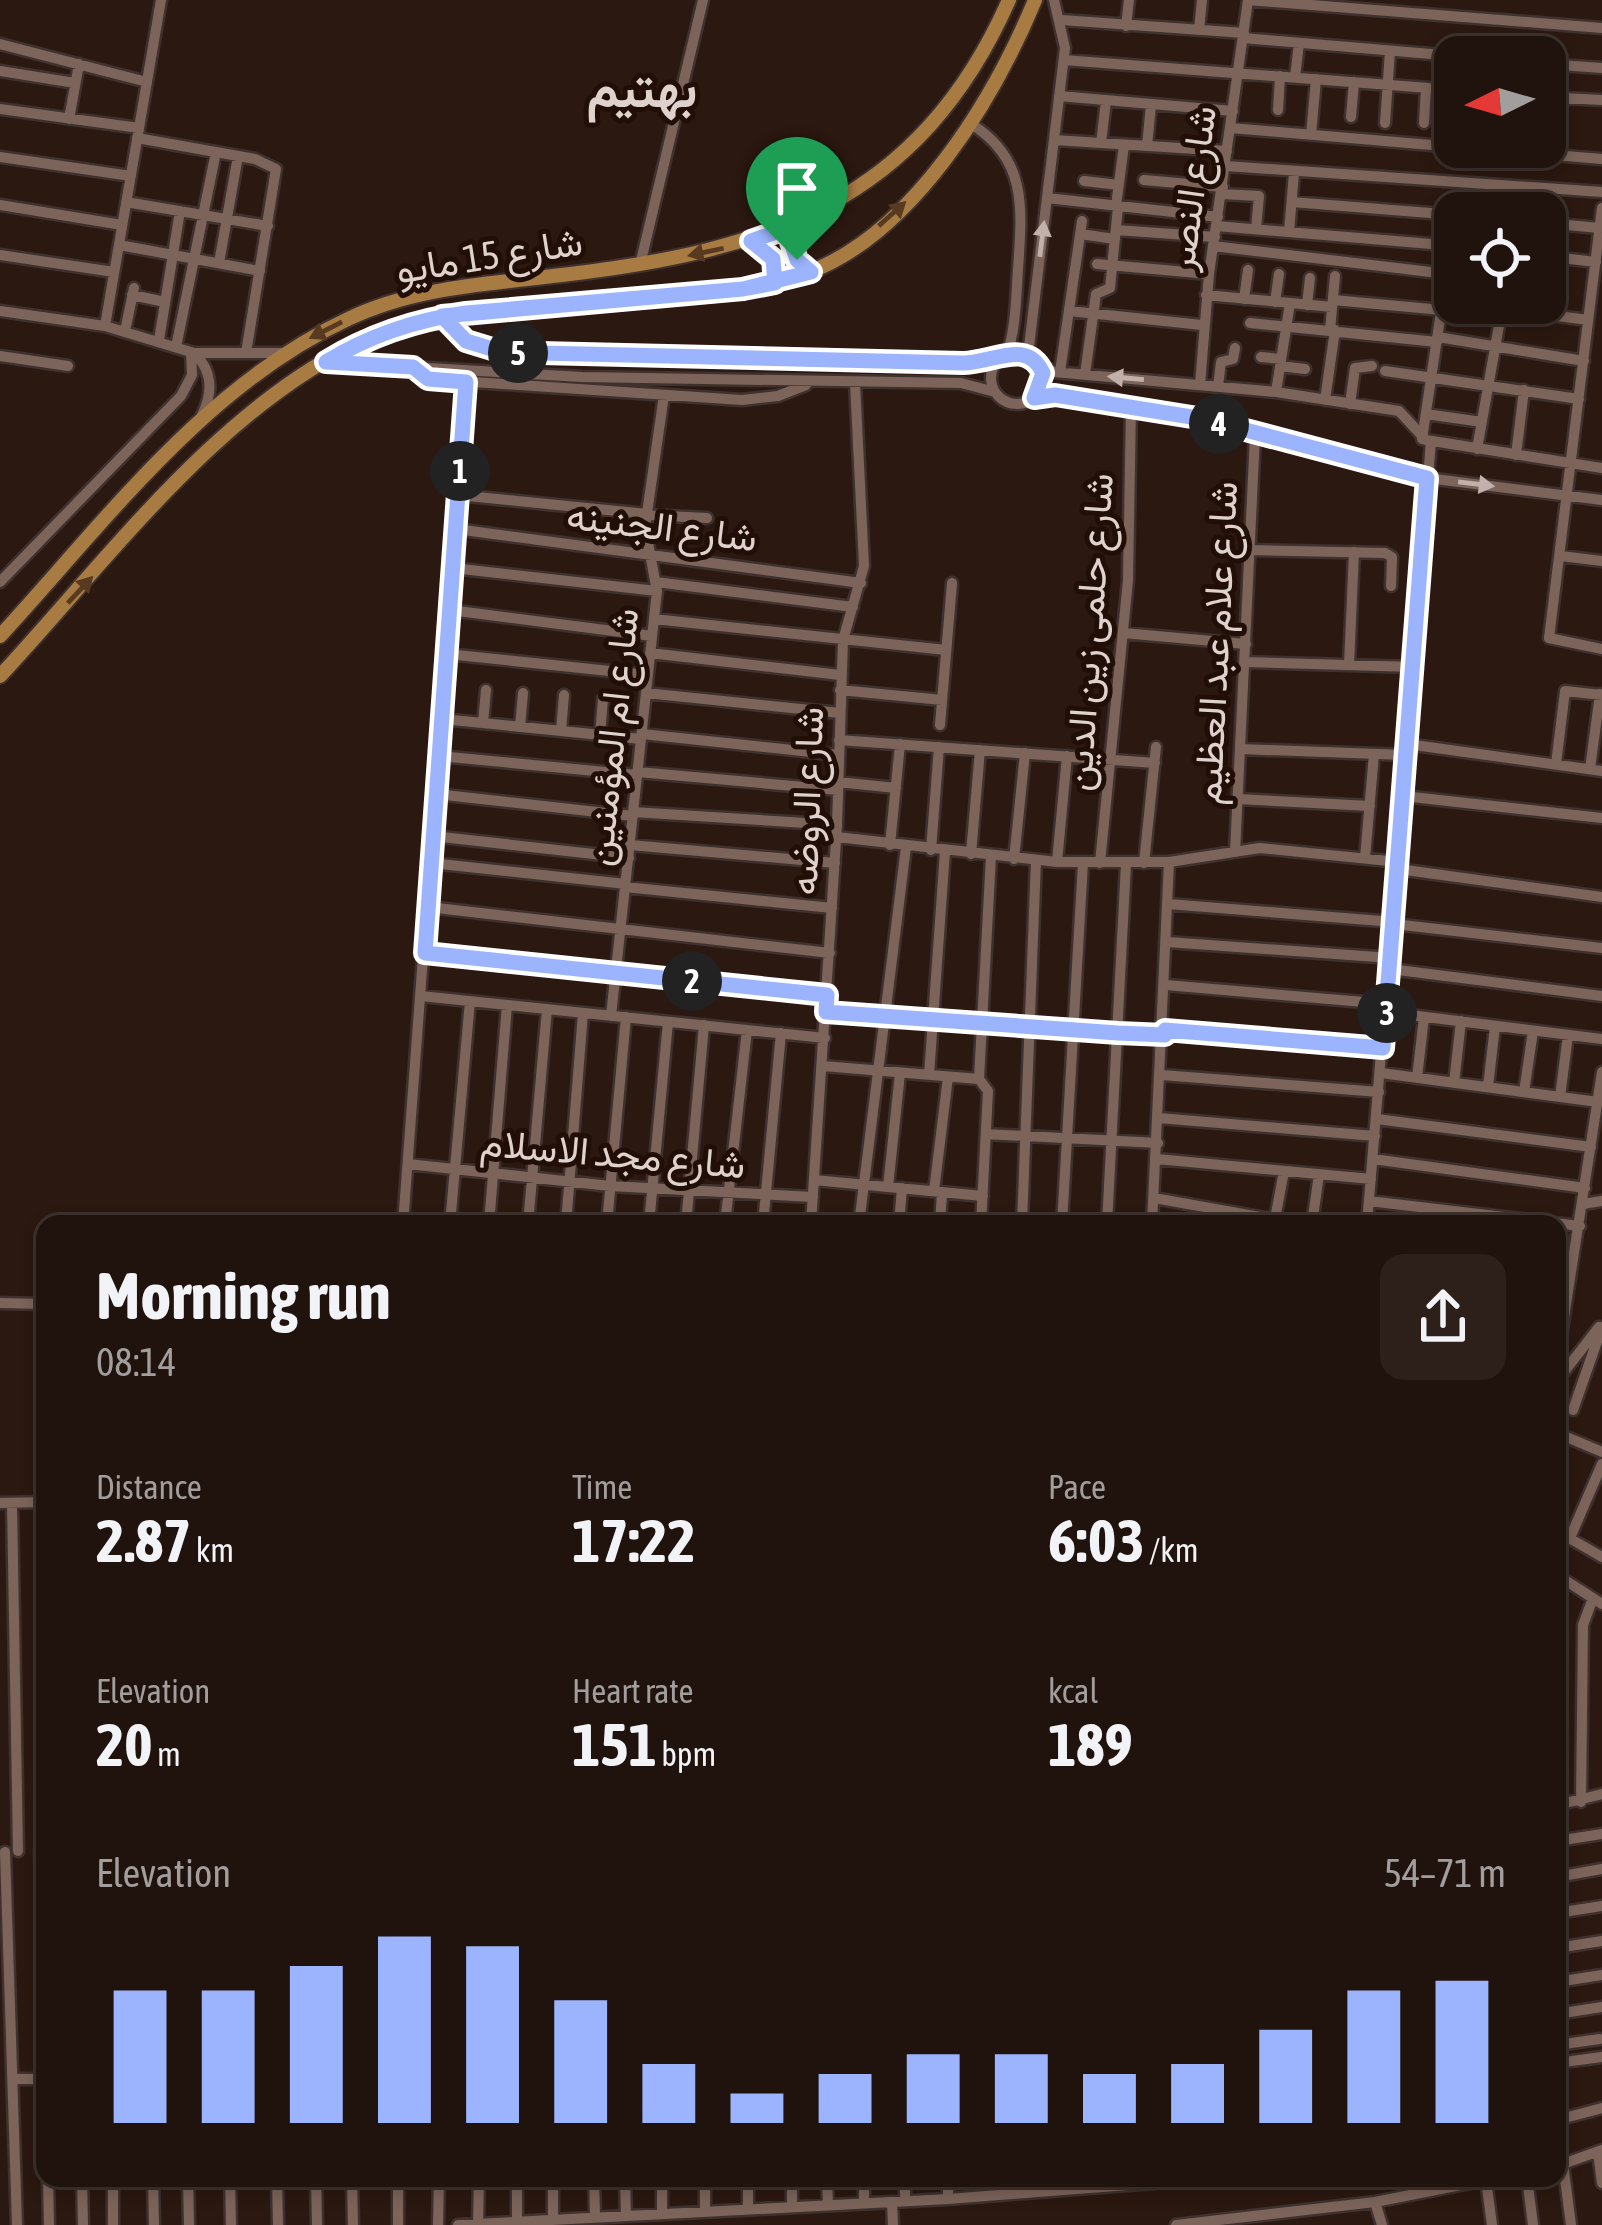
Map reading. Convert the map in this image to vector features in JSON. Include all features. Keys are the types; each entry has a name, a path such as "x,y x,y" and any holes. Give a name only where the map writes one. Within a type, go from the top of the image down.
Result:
{"main road":[{"name":"شارع 15 مايو","path":"0,636 199,420 284,353 350,318 408,297 640,265 751,241 796,225 856,190 923,131 975,66 1009,0"},
{"name":"شارع 15 مايو","path":"0,676 209,450 257,408 370,338 442,316 775,283 811,272 893,214 970,124 1014,51 1036,0"},
{"path":"796,225 793,251 811,272"},
{"path":"751,241 773,259 775,283"}],"street":[{"path":"105,326 160,0"},
{"path":"640,265 703,0"},
{"path":"1028,355 1064,60 1062,20 1054,0"},
{"path":"1126,26 1130,0"},
{"path":"1199,30 1202,0"},
{"path":"1248,0 1602,28"},
{"name":"شارع النصر","path":"1200,385 1202,325 1248,0"},
{"path":"1062,20 1434,55"},
{"path":"1295,77 1298,43"},
{"path":"1,45 146,82"},
{"path":"1385,123 1390,51"},
{"path":"1064,60 1434,89"},
{"path":"69,119 79,64"},
{"path":"1566,65 1602,68"},
{"path":"0,71 75,83"},
{"path":"1278,110 1280,76"},
{"path":"1311,135 1316,79"},
{"path":"1351,117 1354,82"},
{"path":"1424,123 1426,88"},
{"path":"1059,97 1233,111"},
{"path":"1566,98 1602,100"},
{"path":"1101,143 1106,101"},
{"path":"1147,146 1151,105"},
{"path":"0,109 138,133 276,169 246,353"},
{"path":"970,124 1004,152 1023,197 1014,326 1004,357 992,374 995,392"},
{"path":"1231,128 1434,145"},
{"path":"1054,140 1228,151"},
{"path":"1085,374 1096,294 1109,291 1124,145"},
{"path":"176,347 198,260 216,152"},
{"path":"219,263 238,156"},
{"path":"1566,156 1602,159"},
{"path":"0,158 131,176"},
{"path":"1226,166 1602,191"},
{"path":"1289,232 1294,173"},
{"path":"1144,180 1259,196 1256,229"},
{"path":"1084,181 1119,185"},
{"path":"1184,213 1188,184"},
{"path":"1047,198 1184,213 1216,231 1434,272"},
{"path":"126,202 268,226"},
{"path":"1292,202 1434,214"},
{"path":"0,205 122,224"},
{"path":"1328,236 1331,205"},
{"path":"1602,208 1597,295 1588,320 1549,641 1602,650"},
{"path":"159,340 179,211"},
{"path":"1566,225 1600,227"},
{"path":"1060,372 1081,228 1116,235 1256,229 1434,244"},
{"path":"119,245 260,271"},
{"path":"0,255 115,272"},
{"path":"1566,258 1596,262"},
{"path":"1096,264 1209,274"},
{"path":"1244,299 1248,270"},
{"path":"1275,302 1279,274"},
{"path":"1325,400 1335,276"},
{"path":"1307,304 1310,278"},
{"path":"1363,302 1364,287"},
{"path":"124,331 133,292 165,302"},
{"path":"1206,295 1307,304 1434,306"},
{"path":"1276,392 1290,303"},
{"path":"0,310 105,326 192,353 284,353"},
{"path":"1069,311 1128,311 1202,325"},
{"path":"1566,315 1588,320"},
{"path":"442,316 466,341 502,352 963,363 1028,355 1060,372 1276,392 1405,413 1427,440 1602,468"},
{"path":"1250,323 1437,339 1583,361"},
{"path":"1368,1215 1414,667 1427,478 1426,414 1439,324"},
{"path":"1477,449 1500,324"},
{"path":"1218,386 1221,362 1234,359 1235,348"},
{"path":"192,353 206,367 210,385 199,420"},
{"path":"0,582 181,396 192,375 192,353"},
{"path":"0,356 68,366"},
{"path":"1261,357 1305,369"},
{"path":"326,362 809,384 961,382 995,392 1011,404 1055,395 1131,405 1204,419 1427,478 1602,500"},
{"path":"1034,398 1043,382 1039,364"},
{"path":"413,367 428,379 756,400 809,384"},
{"path":"1350,404 1354,371 1378,369 1579,399"},
{"path":"404,1215 466,382"},
{"name":"شارع الروضه","path":"812,1215 837,831 840,675 843,640 861,583 855,383"},
{"path":"1516,455 1524,390"},
{"name":"شارع ام المؤمنين","path":"611,1016 657,587 647,515 664,395"},
{"name":"شارع حلمى زين الدين","path":"1100,863 1123,633 1131,405"},
{"path":"1426,414 1482,422"},
{"name":"شارع علام عبد العظيم","path":"1235,852 1255,436"},
{"path":"458,495 707,518"},
{"name":"شارع الجنينه","path":"456,529 861,583"},
{"path":"1250,550 1389,554 1391,586"},
{"path":"1349,665 1354,552"},
{"path":"1561,556 1602,561"},
{"path":"453,568 853,607"},
{"path":"940,724 952,583"},
{"path":"450,610 652,636"},
{"path":"654,619 946,650"},
{"path":"1123,633 1246,644"},
{"path":"650,653 840,675"},
{"path":"447,654 648,675"},
{"path":"1245,662 1414,667"},
{"path":"483,723 486,690"},
{"path":"840,690 942,700"},
{"path":"1240,748 1374,754 1407,750 1596,770 1601,695 1565,691 1556,764"},
{"path":"520,727 523,693"},
{"path":"646,693 840,713"},
{"path":"561,731 564,695"},
{"path":"600,735 603,699"},
{"path":"442,719 839,755"},
{"path":"839,740 1155,763"},
{"path":"890,844 900,744"},
{"path":"931,850 939,747"},
{"path":"1144,863 1156,747"},
{"path":"971,854 980,750"},
{"path":"1014,859 1024,754"},
{"path":"1365,858 1374,754"},
{"path":"439,756 638,774 896,788"},
{"path":"1057,862 1067,757"},
{"path":"436,794 837,831 906,847 1057,862 1169,862 1260,848 1365,858 1602,897"},
{"path":"1403,796 1602,818"},
{"path":"1238,799 1370,806"},
{"path":"433,836 835,863"},
{"path":"860,1215 906,847"},
{"path":"929,1075 945,851"},
{"path":"979,1079 991,856"},
{"path":"1023,1215 1036,860"},
{"path":"1153,1215 1165,1032 1169,862"},
{"path":"431,863 832,908"},
{"path":"1063,1215 1083,863"},
{"path":"1108,1215 1126,864"},
{"path":"1168,904 1394,923 1602,948"},
{"path":"428,908 830,953"},
{"path":"1167,942 1391,964 1602,996"},
{"path":"425,953 827,995"},
{"path":"1166,985 1387,1008 1602,1040"},
{"path":"422,996 825,1038"},
{"path":"451,1215 470,1001"},
{"path":"490,1215 507,1005"},
{"path":"529,1215 547,1009"},
{"path":"826,1012 1383,1048"},
{"path":"566,1215 583,1013"},
{"path":"608,1215 626,1017"},
{"path":"1417,1078 1424,1017"},
{"path":"649,1215 668,1022"},
{"path":"1454,1083 1461,1022"},
{"path":"687,1215 704,1025"},
{"path":"1488,1088 1495,1026"},
{"path":"726,1215 746,1030"},
{"path":"1524,1092 1533,1030"},
{"path":"764,1215 781,1033"},
{"path":"1560,1097 1568,1035"},
{"path":"823,1066 979,1079 988,1087 981,1215"},
{"path":"897,1215 900,1072"},
{"path":"1566,1299 1602,1072"},
{"path":"1381,1073 1598,1102"},
{"path":"1162,1075 1379,1092"},
{"path":"939,1215 948,1077"},
{"path":"1160,1118 1375,1136"},
{"path":"1377,1119 1591,1147"},
{"path":"986,1134 1158,1143"},
{"path":"1156,1159 1371,1179"},
{"path":"1373,1159 1585,1188"},
{"name":"شارع مجد الاسلام","path":"408,1164 610,1186 813,1197"},
{"path":"1276,1215 1284,1171"},
{"path":"1313,1215 1319,1174"},
{"path":"814,1180 982,1196"},
{"path":"1154,1198 1248,1215"},
{"path":"1583,1204 1602,1201"},
{"path":"1370,1202 1484,1215"},
{"path":"1566,1224 1580,1226"},
{"path":"1566,1265 1574,1266"},
{"path":"0,1303 36,1304"},
{"path":"1566,1370 1602,1325"},
{"path":"1573,1410 1602,1325"},
{"path":"1566,1437 1602,1452"},
{"path":"1570,1538 1602,1464"},
{"path":"17,2225 8,1852 17,1806 16,1703 6,1503 36,1502"},
{"path":"1566,1536 1602,1557"},
{"path":"1566,1581 1598,1601 1582,1625 1581,1802"},
{"path":"0,1629 14,1628"},
{"path":"0,1668 15,1668"},
{"path":"0,1703 16,1703"},
{"path":"0,1736 16,1735"},
{"path":"0,1770 17,1769"},
{"path":"1566,1804 1602,1794"},
{"path":"0,1807 17,1806"},
{"path":"1566,1840 1602,1834"},
{"path":"1566,1875 1602,1869"},
{"path":"1566,1912 1602,1906"},
{"path":"1566,1947 1602,1941"},
{"path":"1566,1981 1602,1975"},
{"path":"1566,2013 1602,2007"},
{"path":"1566,2044 1600,2039"},
{"path":"1566,2062 1602,2056"},
{"path":"13,2079 36,2079"},
{"path":"1566,2118 1602,2108"},
{"path":"1566,2163 1600,2151 1602,2183"},
{"path":"48,2187 49,2225"},
{"path":"82,2187 83,2225"},
{"path":"113,2187 113,2225"},
{"path":"153,2187 154,2225"},
{"path":"188,2187 189,2225"},
{"path":"230,2187 231,2225"},
{"path":"277,2187 278,2225"},
{"path":"316,2187 317,2225"},
{"path":"352,2187 353,2225"},
{"path":"398,2187 398,2225"},
{"path":"438,2225 439,2187"},
{"path":"478,2224 479,2187"},
{"path":"517,2187 517,2222"},
{"path":"553,2187 553,2219"},
{"path":"593,2187 595,2217"},
{"path":"626,2187 626,2215"},
{"path":"662,2187 662,2213"},
{"path":"704,2187 705,2211"},
{"path":"748,2187 748,2209"},
{"path":"792,2187 792,2207"},
{"path":"827,2187 828,2205"},
{"path":"864,2187 865,2203"},
{"path":"893,2225 903,2187"},
{"path":"948,2187 948,2199"},
{"path":"1004,2187 1004,2196"},
{"path":"1040,2187 1040,2193"},
{"path":"458,2225 1004,2196 1071,2187"},
{"path":"1176,2225 1293,2219 1324,2209 1451,2187"},
{"path":"1491,2187 1492,2225"},
{"path":"1528,2187 1534,2225"},
{"path":"1564,2187 1570,2225"},
{"path":"1375,2202 1382,2225"},
{"path":"1324,2209 1326,2225"}],"district":[{"name":"بهتيم","path":"642,89"}],"route":[{"path":"797,260 791,242 796,225 751,241 773,259 775,283 743,289 442,316 466,341 502,352 963,363 1021,352 1034,359 1043,373 1034,398 1055,395 1204,419 1427,478 1383,1048 1165,1030 1165,1035 1118,1033 826,1012 827,995 425,953 466,382 428,379 413,367 326,362 370,338 442,316 466,313 743,289 775,283 811,272 797,260"}]}
